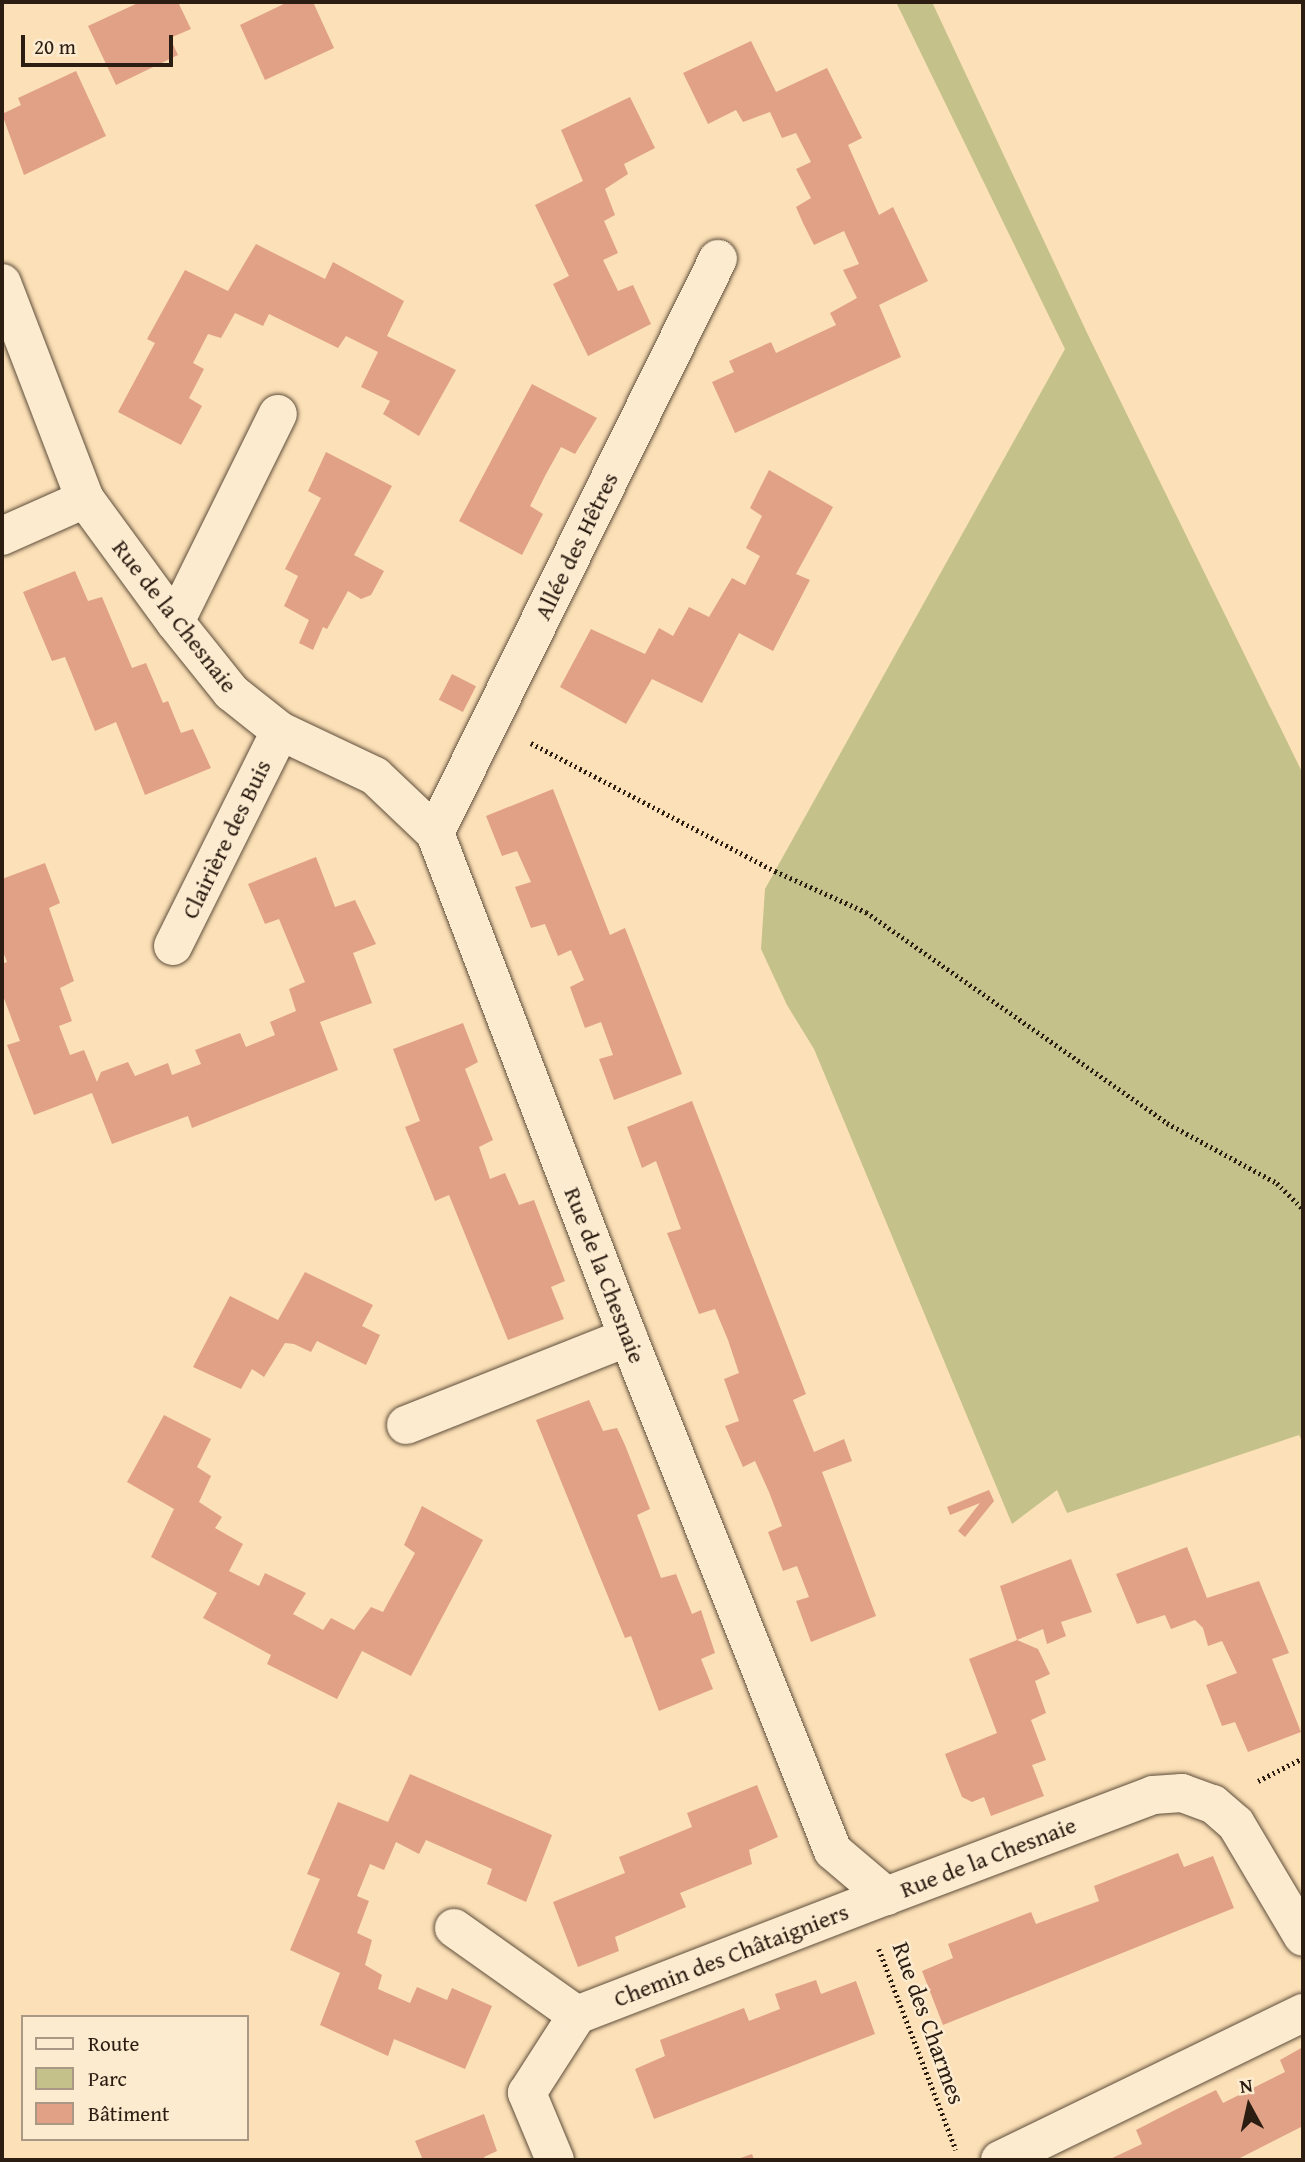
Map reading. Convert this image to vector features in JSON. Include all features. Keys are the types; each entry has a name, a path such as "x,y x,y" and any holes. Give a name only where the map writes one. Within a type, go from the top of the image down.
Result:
{"street":[{"name":"Allée des Hêtres","path":"435,833 718,259"},
{"name":"Rue de la Chesnaie","path":"2,283 85,499 175,622 231,692 280,731 375,776 435,833 628,1337 833,1851 886,1896 1153,1795 1182,1793 1213,1804 1236,1824 1303,1937"},
{"path":"175,622 278,415"},
{"path":"2,536 85,499"},
{"name":"Clairière des Buis","path":"173,946 280,731"},
{"path":"406,1425 628,1337"},
{"name":"Chemin des Châtaigniers","path":"577,2015 886,1896"},
{"path":"454,1928 577,2015 527,2093 555,2160"},
{"path":"1000,2160 1303,2013"}],"path":[{"path":"490,721 775,871 866,912 1167,1123 1277,1183 1303,1209"},
{"name":"Rue des Charmes","path":"886,1896 878,1948 960,2160"}],"green space":[{"path":"896,2 932,2 1089,337 1303,774 1303,1443 1299,1435 1067,1513 1057,1490 1012,1524 814,1049 787,1005 761,949 765,889 1065,349"}],"building":[{"path":"140,2 178,2 191,29 170,38 178,55 116,85 88,26"},
{"path":"288,2 313,2 334,48 265,80 240,25"},
{"path":"751,41 776,92 827,68 862,138 848,145 879,215 893,207 928,281 879,305 901,357 735,433 712,382 734,372 729,361 771,342 776,353 836,325 830,313 857,298 843,270 859,264 844,231 814,245 803,223 796,207 811,198 796,169 811,162 796,133 782,138 770,112 743,122 736,110 708,124 683,73"},
{"path":"76,71 106,136 24,175 2,114 21,105 18,98"},
{"path":"630,97 655,148 624,164 628,174 605,189 615,215 604,221 618,253 603,260 618,291 633,285 651,324 588,356 553,284 569,276 535,205 583,181 561,130"},
{"path":"256,244 325,279 333,262 404,301 387,336 456,370 419,436 383,414 390,401 361,387 378,352 346,336 338,348 269,314 263,326 235,313 221,338 208,334 193,363 204,369 189,398 202,406 181,445 118,412 155,343 147,339 185,270 228,291"},
{"path":"532,384 597,418 575,454 561,447 545,476 530,506 543,514 522,555 459,521"},
{"path":"326,452 392,486 354,555 384,571 371,595 361,599 348,591 327,629 323,627 313,650 299,643 309,620 284,606 298,576 285,569 321,498 308,491"},
{"path":"769,470 833,507 796,574 810,580 773,651 739,633 702,703 652,679 626,724 560,687 591,629 645,654 659,628 673,636 689,607 709,617 732,578 745,585 760,556 746,548 762,516 750,508"},
{"path":"75,571 88,601 102,597 132,668 146,663 163,703 168,701 181,733 193,729 211,768 145,795 116,722 95,731 65,657 52,661 23,592"},
{"path":"452,674 476,686 463,712 439,700"},
{"path":"553,789 610,935 625,928 682,1074 614,1100 599,1059 613,1055 601,1022 585,1028 570,987 584,980 571,950 558,956 545,924 531,928 515,887 531,882 517,851 502,856 486,816"},
{"path":"316,857 335,907 355,900 376,944 353,953 372,1003 320,1022 338,1070 192,1128 188,1116 112,1144 92,1093 34,1115 7,1045 20,1041 2,993 2,964 7,962 2,949 2,879 45,863 60,903 49,908 74,981 60,988 72,1021 59,1026 70,1055 84,1050 97,1082 101,1072 128,1062 135,1076 168,1063 172,1075 201,1064 195,1050 240,1033 246,1047 275,1035 270,1022 296,1011 289,989 305,982 279,919 265,924 248,884"},
{"path":"463,1023 478,1062 465,1069 493,1140 479,1147 490,1179 505,1173 519,1205 534,1200 565,1281 551,1287 564,1319 508,1340 449,1195 435,1201 405,1127 420,1121 393,1049"},
{"path":"692,1101 806,1394 793,1400 814,1452 844,1439 852,1461 822,1472 876,1616 811,1642 796,1601 809,1597 797,1566 783,1571 768,1532 782,1526 769,1492 755,1461 743,1467 725,1426 739,1421 724,1379 739,1373 728,1340 715,1309 699,1314 667,1233 681,1229 656,1161 642,1168 627,1127"},
{"path":"305,1272 373,1305 362,1326 380,1335 366,1365 317,1341 311,1352 285,1343 264,1377 252,1369 241,1389 193,1367 230,1296 278,1320"},
{"path":"589,1400 603,1431 617,1428 625,1445 650,1509 637,1515 661,1578 676,1574 692,1614 701,1610 715,1653 701,1659 713,1689 659,1711 631,1636 625,1638 536,1420"},
{"path":"164,1415 211,1439 197,1467 211,1476 199,1502 222,1517 215,1528 243,1544 229,1571 259,1586 265,1573 306,1593 293,1614 323,1630 331,1618 354,1630 371,1607 383,1612 415,1553 404,1545 422,1506 483,1540 411,1676 362,1651 337,1699 267,1664 271,1655 203,1618 217,1593 151,1557 174,1509 127,1482"},
{"path":"989,1490 994,1501 965,1537 958,1531 980,1503 950,1515 947,1507"},
{"path":"1187,1547 1207,1598 1259,1581 1289,1653 1272,1659 1301,1732 1248,1752 1235,1722 1222,1726 1206,1685 1237,1673 1222,1641 1208,1646 1203,1628 1195,1620 1171,1629 1165,1615 1137,1624 1116,1574"},
{"path":"1071,1559 1092,1612 1061,1622 1066,1636 1047,1644 1043,1629 1017,1640 1000,1586"},
{"path":"1017,1640 1038,1649 1050,1674 1035,1681 1046,1713 1031,1720 1046,1760 1032,1765 1044,1796 991,1816 984,1797 972,1802 962,1797 945,1754 997,1733 969,1659"},
{"path":"410,1774 552,1835 526,1902 487,1884 492,1869 426,1840 419,1854 396,1842 384,1870 370,1864 357,1896 369,1901 357,1933 372,1940 365,1965 382,1975 378,1989 410,2003 417,1987 447,2000 452,1988 492,2006 465,2069 394,2039 388,2056 320,2025 340,1973 290,1950 320,1879 307,1874 338,1802 388,1822"},
{"path":"757,1785 778,1837 749,1850 752,1864 680,1893 686,1907 615,1937 619,1951 578,1967 553,1902 625,1873 619,1857 692,1827 687,1813"},
{"path":"1178,1853 1184,1867 1213,1856 1234,1908 943,2025 922,1971 953,1958 948,1944 1031,1912 1036,1924 1099,1901 1094,1886"},
{"path":"816,1980 821,1994 856,1981 875,2034 654,2119 635,2069 665,2056 660,2040 744,2008 749,2021 780,2009 775,1994"},
{"path":"1303,2047 1303,2126 1236,2160 1108,2160 1142,2144 1136,2130 1177,2109 1216,2090 1223,2103 1285,2072 1280,2060"},
{"path":"484,2114 497,2151 484,2157 485,2160 423,2160 415,2141"},
{"path":"752,2154 754,2160 735,2160"}]}
